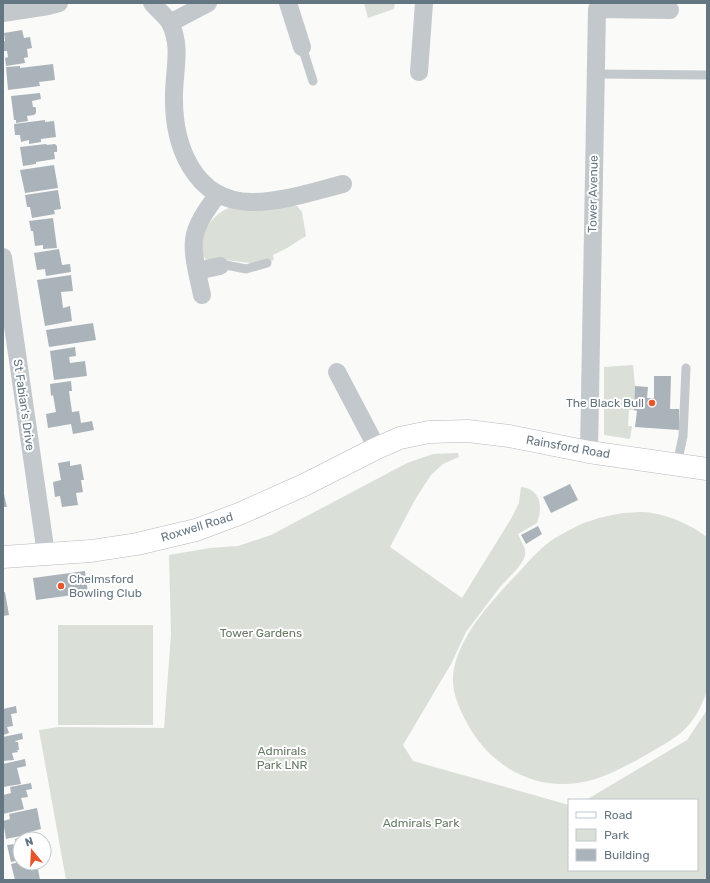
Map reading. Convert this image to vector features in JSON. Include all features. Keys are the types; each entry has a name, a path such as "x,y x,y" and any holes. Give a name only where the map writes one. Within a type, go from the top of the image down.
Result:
{"main road":[{"name":"Rainsford Road","path":"429,432 468,431 588,452 707,469"},
{"name":"Roxwell Road","path":"3,558 90,551 138,544 196,530 239,514 304,485 400,438 429,432"}],"street":[{"path":"3,13 59,3"},
{"path":"152,3 170,23 177,47 174,108 181,148 191,170 202,182 218,194 240,202 252,203 278,200 343,184"},
{"path":"170,23 208,3"},
{"path":"288,3 302,47"},
{"path":"419,72 424,3"},
{"name":"Tower Avenue","path":"588,452 597,9 670,10"},
{"path":"202,295 197,271 194,240 198,226 206,210 218,194"},
{"name":"St Fabian's Drive","path":"3,257 46,554"},
{"path":"197,271 220,266"},
{"path":"338,384 377,448"}],"lane":[{"path":"302,47 313,81"},
{"path":"596,74 707,75"},
{"path":"220,266 226,265 246,269 267,263"},
{"path":"677,464 683,436 686,368"}],"green space":[{"path":"364,3 395,3 394,9 368,18"},
{"path":"297,206 302,212 306,236 273,255 274,260 261,263 227,260 207,261 201,246 202,238 210,223 222,211 229,208"},
{"path":"633,365 635,386 634,410 629,410 628,426 632,426 630,439 604,435 604,367"},
{"name":"Admirals Park LNR","path":"458,453 459,457 443,464 431,475 416,498 390,547 462,598 511,519 519,503 521,487 528,488 533,491 539,500 540,511 537,523 518,534 525,549 525,556 522,562 500,587 466,632 451,664 403,745 413,761 568,805 568,871 698,871 698,799 588,799 687,740 707,710 707,880 66,880 39,730 58,727 164,728 171,634 169,555 210,548 238,546 271,535 407,463 433,454"},
{"path":"648,512 666,516 688,525 707,537 707,690 696,716 681,733 672,740 631,763 607,775 588,781 569,784 534,780 518,774 503,765 490,754 468,725 459,708 453,683 456,662 461,647 478,619 488,606 532,558 550,541 581,524 602,517 623,513"},
{"path":"58,625 153,625 153,725 58,725"}],"building":[{"path":"22,30 24,38 30,37 32,48 27,49 28,57 24,58 25,63 6,66 5,58 8,57 7,51 4,51 3,45 3,41 5,41 4,33"},
{"path":"53,64 55,80 39,82 40,86 8,90 6,67 20,66 20,68"},
{"path":"40,93 41,99 32,101 33,107 36,108 36,113 34,115 27,116 28,121 16,123 16,120 14,120 11,96"},
{"path":"45,120 45,122 54,121 56,137 41,139 41,142 29,144 29,140 21,142 20,135 15,135 14,124"},
{"path":"55,144 57,146 57,152 54,152 55,159 23,166 20,147"},
{"path":"54,165 58,188 25,193 20,170"},
{"path":"58,190 61,209 54,210 55,214 32,218 30,207 27,207 25,195"},
{"path":"53,218 57,248 43,249 43,245 35,246 33,231 31,231 29,221"},
{"path":"59,249 62,265 70,264 71,272 46,276 45,269 37,270 34,253"},
{"path":"71,275 73,291 61,292 63,308 70,306 72,321 45,326 37,280"},
{"path":"93,323 96,340 49,347 46,330"},
{"path":"75,347 76,356 69,357 70,363 85,361 87,376 54,380 50,351"},
{"name":"The Black Bull","path":"654,376 671,376 670,409 679,409 679,430 635,427 637,411 634,410 635,386 648,387 647,398 654,398"},
{"path":"71,381 72,391 69,391 72,412 79,411 81,423 92,421 94,430 73,434 71,424 48,428 46,414 56,412 53,395 51,396 50,384"},
{"path":"70,461 70,466 81,464 84,480 81,480 83,492 76,493 78,505 62,507 60,496 55,497 53,482 61,480 58,463"},
{"path":"570,484 578,500 551,513 543,497"},
{"path":"3,490 7,507 3,507"},
{"path":"538,526 542,534 526,544 521,535"},
{"name":"Chelmsford Bowling Club","path":"85,571 88,593 36,600 33,578"},
{"path":"3,592 5,592 9,615 3,616"},
{"path":"16,706 17,713 11,714 13,726 7,727 9,733 3,735 3,709"},
{"path":"22,733 23,739 15,741 18,742 19,750 17,750 18,752 12,753 14,760 3,761 3,737"},
{"path":"25,759 26,766 17,768 21,784 3,787 3,764"},
{"path":"31,783 32,789 26,790 28,797 21,798 24,809 3,814 3,795 11,793 10,787"},
{"path":"37,808 41,829 34,831 12,831 12,838 6,839 3,821 10,819 9,814"},
{"path":"12,844 12,862 11,862 7,845"},
{"path":"13,871 38,871 40,880 15,880"}],"place":[{"name":"The Black Bull","path":"652,403"},
{"name":"Chelmsford Bowling Club","path":"61,586"}],"park label":[{"name":"Tower Gardens","path":"261,633"},
{"name":"Admirals Park","path":"421,823"}]}
